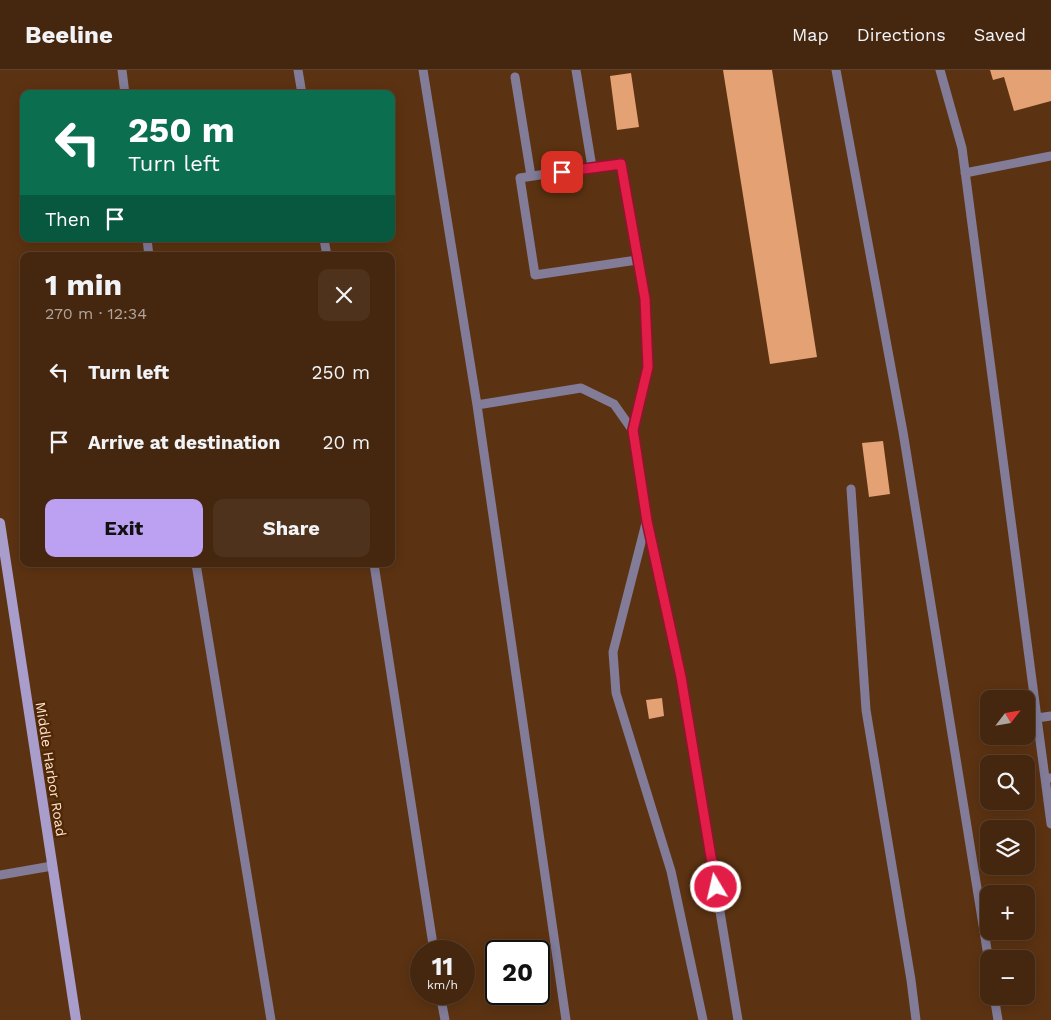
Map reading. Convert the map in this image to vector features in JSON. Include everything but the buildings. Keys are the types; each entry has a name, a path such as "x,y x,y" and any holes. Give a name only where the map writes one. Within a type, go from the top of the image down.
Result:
{"main road":[{"name":"Middle Harbor Road","path":"0,523 76,1020"}],"lane":[{"path":"122,70 124,90"},
{"path":"298,70 301,90"},
{"path":"423,70 477,405 566,1020"},
{"path":"576,70 592,167"},
{"path":"836,70 903,432 987,950"},
{"path":"940,70 962,148 1037,718 1048,778 1051,824"},
{"path":"515,77 531,176"},
{"path":"965,172 1051,156"},
{"path":"637,260 535,275 520,178 621,164 645,299 648,367 633,430 647,521 681,677 738,1020"},
{"path":"477,405 581,388 614,404 633,430"},
{"path":"851,489 866,710 916,1020"},
{"path":"647,521 613,652 616,693 672,871 703,1020"},
{"path":"196,567 271,1020"},
{"path":"374,567 432,940"},
{"path":"1037,718 1051,716"},
{"path":"0,875 52,866"},
{"path":"442,1005 444,1020"},
{"path":"996,1005 998,1020"}],"route":[{"path":"562,172 621,164 645,299 648,367 633,430 647,521 681,677 716,887"}]}
